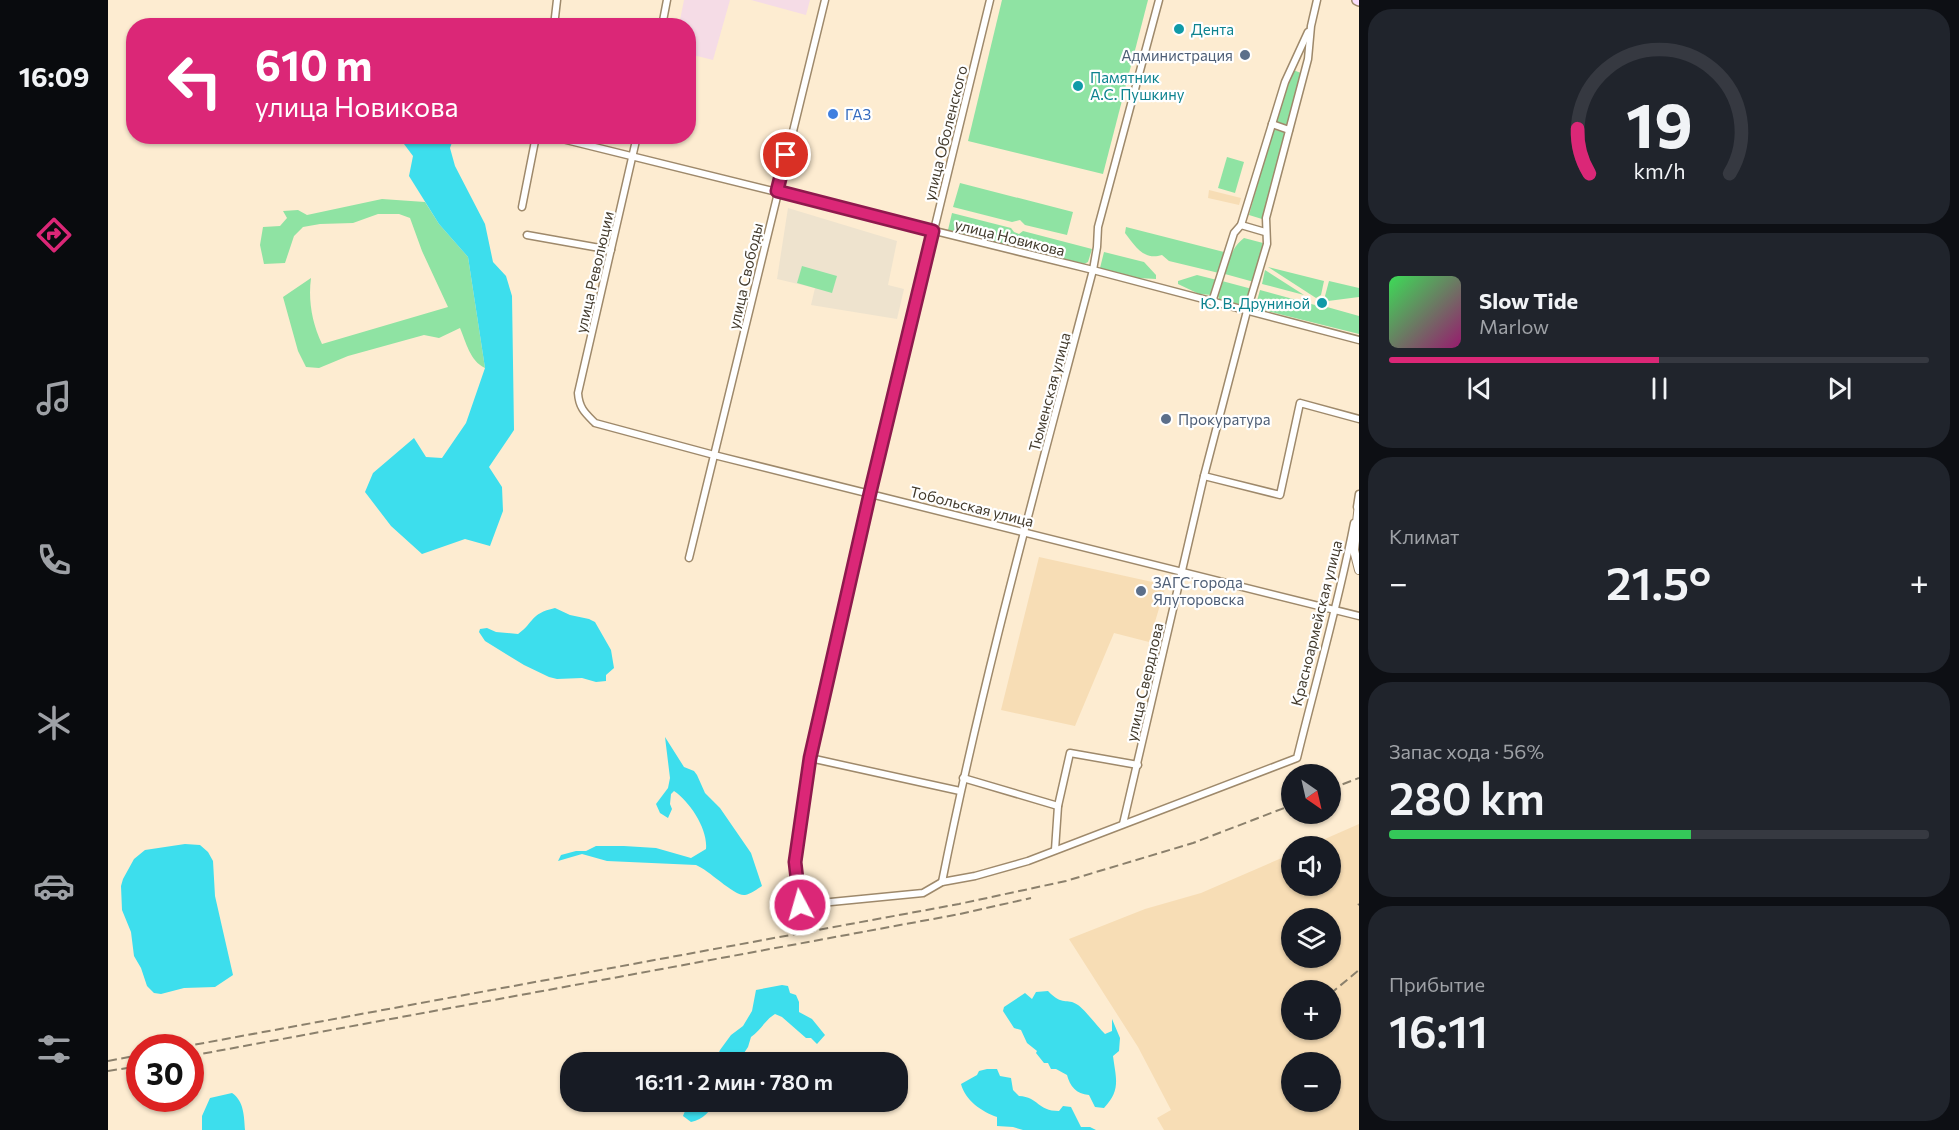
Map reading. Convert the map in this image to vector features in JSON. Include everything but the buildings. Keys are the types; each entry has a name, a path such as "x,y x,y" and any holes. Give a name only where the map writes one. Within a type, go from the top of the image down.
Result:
{"street":[{"path":"555,18 557,0"},
{"path":"664,18 667,0"},
{"name":"улица Свободы","path":"689,558 825,0"},
{"name":"улица Оболенского","path":"942,882 923,892 800,905 795,862 810,758 870,493 990,0"},
{"name":"Тюменская улица","path":"942,882 963,778 1024,532 1093,270 1098,227 1159,0"},
{"name":"улица Свердлова","path":"1123,824 1204,476 1267,244 1266,218 1308,59 1311,26 1317,0"},
{"name":"улица Свердлова","path":"1212,302 1234,233 1241,225 1284,82 1311,26"},
{"path":"1272,124 1289,130"},
{"path":"522,207 535,144"},
{"name":"улица Новикова","path":"583,144 1093,270 1359,340"},
{"name":"улица Революции","path":"583,412 579,393 635,144"},
{"path":"1241,225 1265,232"},
{"path":"527,235 611,250"},
{"path":"1204,476 1280,495 1300,403 1359,418"},
{"name":"Тобольская улица","path":"583,412 595,423 714,455 1359,616"},
{"name":"Красноармейская улица","path":"1123,824 1297,758 1343,578 1359,494"},
{"name":"Красноармейская улица","path":"1359,504 1354,538 1354,550 1359,570"},
{"path":"1055,850 1058,806 1070,753 1138,765"},
{"path":"810,758 960,791"},
{"path":"963,778 1058,806"},
{"path":"942,882 1018,864 1123,824"}],"shaded area":[{"path":"684,0 730,0 713,60 696,56 696,18 680,18"},
{"path":"751,0 810,0 806,15"},
{"path":"1209,190 1241,198 1239,205 1208,198"},
{"path":"788,208 897,241 888,285 904,289 897,319 811,305 815,288 777,279"},
{"path":"1039,557 1166,585 1149,642 1114,633 1075,726 1001,710"},
{"path":"1359,824 1359,1130 1164,1130 1157,1118 1171,1110 1138,1047 1069,939 1145,909 1201,893 1281,858 1281,896 1341,896 1341,836 1332,836"}],"green space":[{"path":"1002,0 1148,0 1103,174 968,141"},
{"path":"1293,70 1301,73 1288,125 1276,122"},
{"path":"1273,129 1286,133 1262,219 1249,215"},
{"path":"1227,157 1244,162 1235,193 1218,188"},
{"path":"960,183 1073,212 1067,235 1025,225 1020,220 1012,222 953,207"},
{"path":"382,199 425,202 439,224 468,257 485,368 472,356 460,328 439,338 424,335 348,356 319,368 306,367 298,351 283,297 311,278 312,311 322,344 448,307 422,251 410,218 399,214 378,214 353,223 303,227 294,236 285,263 264,264 260,245 263,227 280,226 287,218 283,211 298,210 307,215"},
{"path":"952,213 1011,228 1019,234 1023,231 1092,249 1088,262 1084,264 948,230"},
{"path":"1126,227 1224,252 1219,273 1169,261 1162,255 1145,254 1125,233"},
{"path":"1244,238 1263,243 1254,282 1225,274 1234,250"},
{"path":"1104,252 1144,262 1156,275 1156,279 1138,278 1100,268"},
{"path":"802,266 837,276 832,293 797,283"},
{"path":"1268,267 1324,281 1321,295 1316,298"},
{"path":"1265,270 1304,295 1262,284"},
{"path":"1197,275 1217,280 1212,295 1199,294 1178,284 1178,281"},
{"path":"1222,281 1252,289 1246,306 1219,299"},
{"path":"1329,281 1359,288 1359,297 1328,301 1325,296"},
{"path":"1260,290 1315,305 1320,310 1327,307 1359,316 1359,334 1255,308"}],"water":[{"path":"404,144 451,144 450,148 455,166 485,224 493,262 506,276 512,296 514,430 489,467 502,487 503,511 490,546 465,539 422,554 391,526 365,492 373,473 414,438 426,457 442,458 466,423 485,368 468,257 439,224 409,176 413,156"},
{"path":"555,608 595,622 611,650 614,668 606,675 606,681 549,677 485,641 479,632 480,629 487,628 496,632 518,634 536,616"},
{"path":"665,737 684,767 694,771 697,775 705,793 720,808 751,853 762,886 752,893 745,895 735,892 696,865 607,861 582,854 558,861 561,855 586,851 596,846 656,848 691,858 706,849 701,825 692,809 680,796 674,791 671,794 672,809 668,818 660,813 656,804 668,788 670,778"},
{"path":"185,844 200,845 213,861 215,896 233,975 215,987 184,988 161,994 154,993 147,986 134,956 131,932 122,910 121,886 134,859 145,850"},
{"path":"788,986 790,993 796,995 799,1002 799,1012 812,1019 825,1035 817,1044 775,1014 751,1037 745,1052 719,1052 731,1035 743,1026 752,1011 756,990"},
{"path":"1048,991 1057,999 1078,1005 1105,1034 1112,1031 1112,1019 1120,1038 1119,1051 1113,1056 1115,1090 1104,1108 1095,1107 1089,1095 1074,1089 1067,1075 1051,1069 1048,1063 1044,1063 1036,1053 1037,1051 1027,1043 1021,1030 1014,1028 1003,1011 1004,1007 1025,993 1032,999 1036,992"},
{"path":"997,1069 1000,1076 1011,1078 1013,1090 1019,1096 1031,1099 1046,1109 1059,1111 1063,1106 1071,1107 1081,1127 1096,1130 1023,1130 997,1126 997,1117 975,1105 966,1095 961,1084 977,1075 979,1071"},
{"path":"232,1093 236,1096 244,1114 245,1130 202,1130 202,1116 210,1098"},
{"path":"685,1112 708,1112 691,1122 683,1116"}],"railway":[{"path":"1341,785 1359,778"},
{"path":"204,1043 959,904 1066,881 1193,843 1281,809"},
{"path":"204,1053 960,914 1031,898"},
{"path":"1341,985 1359,970"},
{"path":"108,1061 126,1058"},
{"path":"108,1071 126,1068"}],"place":[{"name":"Дента","path":"1179,29"},
{"name":"Администрация","path":"1245,55"},
{"name":"Памятник А.С. Пушкину","path":"1078,86"},
{"name":"ГАЗ","path":"833,114"},
{"name":"Ю. В. Друниной","path":"1322,303"},
{"name":"Прокуратура","path":"1166,419"},
{"name":"ЗАГС города Ялуторовска","path":"1141,591"}],"route":[{"path":"786,155 777,191 933,231 870,493 810,758 795,862 800,905"}]}
